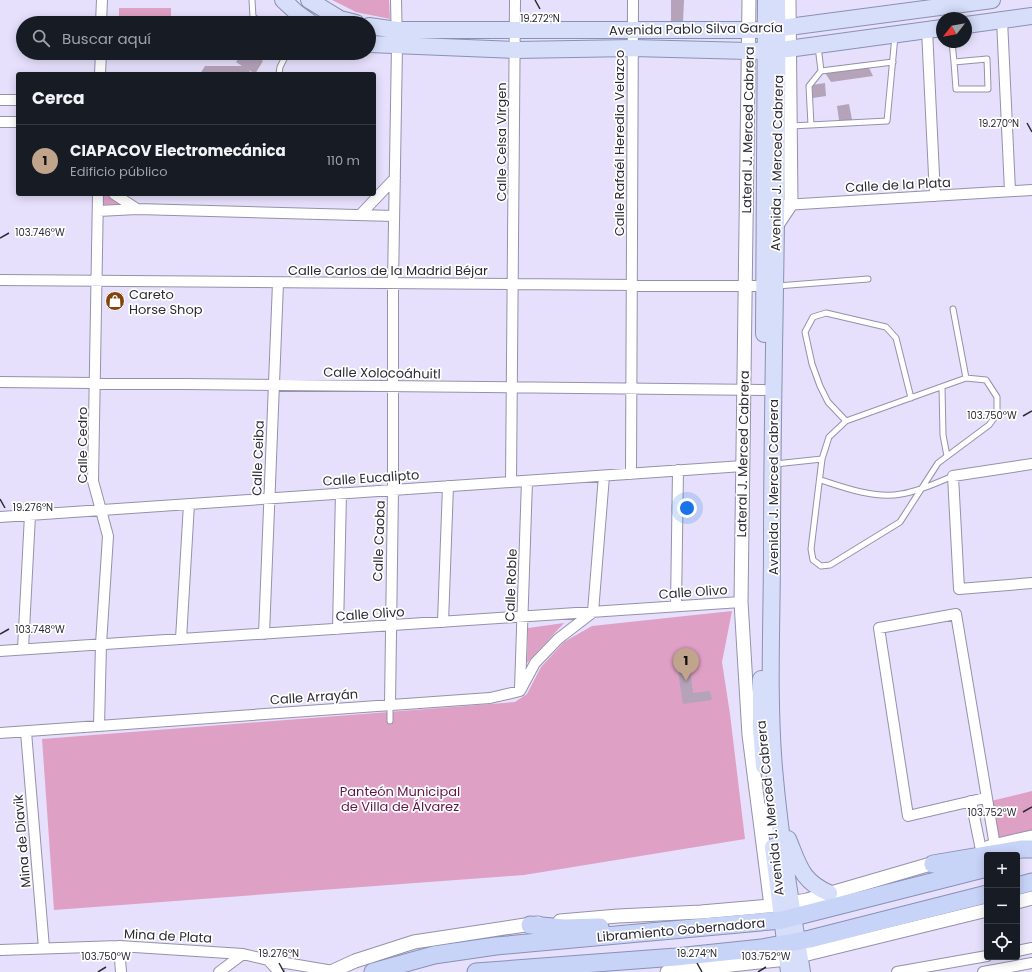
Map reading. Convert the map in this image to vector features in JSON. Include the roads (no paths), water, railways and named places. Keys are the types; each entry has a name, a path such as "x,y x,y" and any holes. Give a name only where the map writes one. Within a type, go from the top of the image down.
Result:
{"highway":[{"path":"933,864 1032,848"},
{"path":"1020,859 1032,855"},
{"name":"Libramiento Gobernadora","path":"372,972 434,956 496,946 664,930 784,910 984,869"},
{"path":"1020,885 1032,882"},
{"name":"Libramiento Gobernadora","path":"479,972 676,957 762,948 794,958 984,895"},
{"path":"530,924 564,928 630,926 664,930"}],"main road":[{"path":"283,0 300,16"},
{"path":"309,0 335,16"},
{"name":"Avenida J. Merced Cabrera","path":"766,0 777,29"},
{"name":"Avenida J. Merced Cabrera","path":"777,0 778,205 770,286 772,694 774,829 784,910"},
{"name":"Avenida Pablo Silva García","path":"376,27 397,30 777,29 926,4 992,0"},
{"path":"972,24 1032,16"},
{"name":"Avenida Pablo Silva García","path":"376,44 515,50 633,48 748,51 778,50 934,29"},
{"name":"Avenida J. Merced Cabrera","path":"778,205 770,286 764,390 761,728 784,910"},
{"path":"774,829 805,876 815,887 828,893"},
{"path":"784,910 794,958"}],"street":[{"path":"101,16 102,0"},
{"name":"Calle Caoba","path":"390,704 393,490 393,283 398,46 396,0"},
{"name":"Calle Celsa Virgen","path":"513,284 515,0"},
{"name":"Calle Rafaél Heredia Velazco","path":"630,474 633,0"},
{"name":"Lateral J. Merced Cabrera","path":"749,0 741,602 749,735 756,798 766,867 784,910"},
{"path":"778,205 790,126 778,50 777,29 789,0"},
{"path":"1002,20 1010,192"},
{"path":"934,29 935,196"},
{"path":"100,72 101,60"},
{"path":"0,100 16,100"},
{"path":"0,122 16,122"},
{"path":"361,214 395,178"},
{"name":"Calle de la Plata","path":"778,205 1032,190"},
{"name":"Calle Cedro","path":"98,196 93,481 95,494 108,536 99,726"},
{"path":"117,196 138,209"},
{"path":"98,211 138,209 394,216"},
{"name":"Calle Carlos de la Madrid Béjar","path":"0,280 770,286"},
{"name":"Calle Ceiba","path":"264,634 278,282"},
{"path":"511,482 513,284"},
{"name":"Calle Xolocoáhuitl","path":"0,382 764,390"},
{"path":"1032,464 954,476 959,589 1032,584"},
{"name":"Calle Eucalipto","path":"0,517 743,466"},
{"path":"676,606 678,470"},
{"path":"520,691 535,663 558,639 593,612 604,476"},
{"name":"Calle Roble","path":"520,691 527,481"},
{"path":"443,622 448,486"},
{"path":"338,629 341,493"},
{"path":"181,639 189,504"},
{"path":"23,649 30,515"},
{"name":"Calle Olivo","path":"0,651 741,602"},
{"path":"985,798 908,816 879,628 956,614 985,798 995,846"},
{"name":"Calle Arrayán","path":"0,733 490,698 520,691"},
{"name":"Mina de Diavik","path":"26,732 44,948"},
{"path":"756,798 774,829 766,867"},
{"path":"971,801 981,850"},
{"path":"332,971 355,961 414,942 530,924 618,916 784,910 828,893 1032,837"},
{"path":"1020,901 1032,898"},
{"path":"667,972 794,958 984,911"},
{"path":"119,946 121,972"},
{"name":"Mina de Plata","path":"0,950 119,946 243,954 268,960 332,971"},
{"path":"1020,950 1032,948"},
{"path":"219,972 243,954"},
{"path":"897,972 984,957"},
{"path":"268,960 279,972"},
{"path":"983,972 1032,963"}],"lane":[{"path":"252,0 253,16"},
{"path":"790,126 887,121 895,34"},
{"path":"811,125 809,86 821,70 818,45"},
{"path":"953,48 956,88 988,89 987,59 954,62"},
{"path":"280,72 280,67 284,60"},
{"path":"821,70 893,62"},
{"path":"770,286 868,279"},
{"path":"953,309 966,378"},
{"path":"846,421 828,402 812,364 805,332 813,317 826,313 886,327 896,338 910,398"},
{"path":"966,378 986,380 997,397 997,414 989,426 938,463 900,522 830,565 821,566 813,560 810,549 821,480 822,459 829,438 846,421 942,387 966,378"},
{"path":"942,387 943,435 947,456"},
{"path":"772,464 822,459"},
{"path":"821,480 843,487 883,495 900,494 922,489 954,476"},
{"path":"390,704 390,721"}],"place":[{"name":"Careto Horse Shop","path":"115,301"},
{"name":"CIAPACOV Electromecánica","path":"686,681"}],"park label":[{"name":"Panteón Municipal de Villa de Álvarez","path":"400,798"}]}
